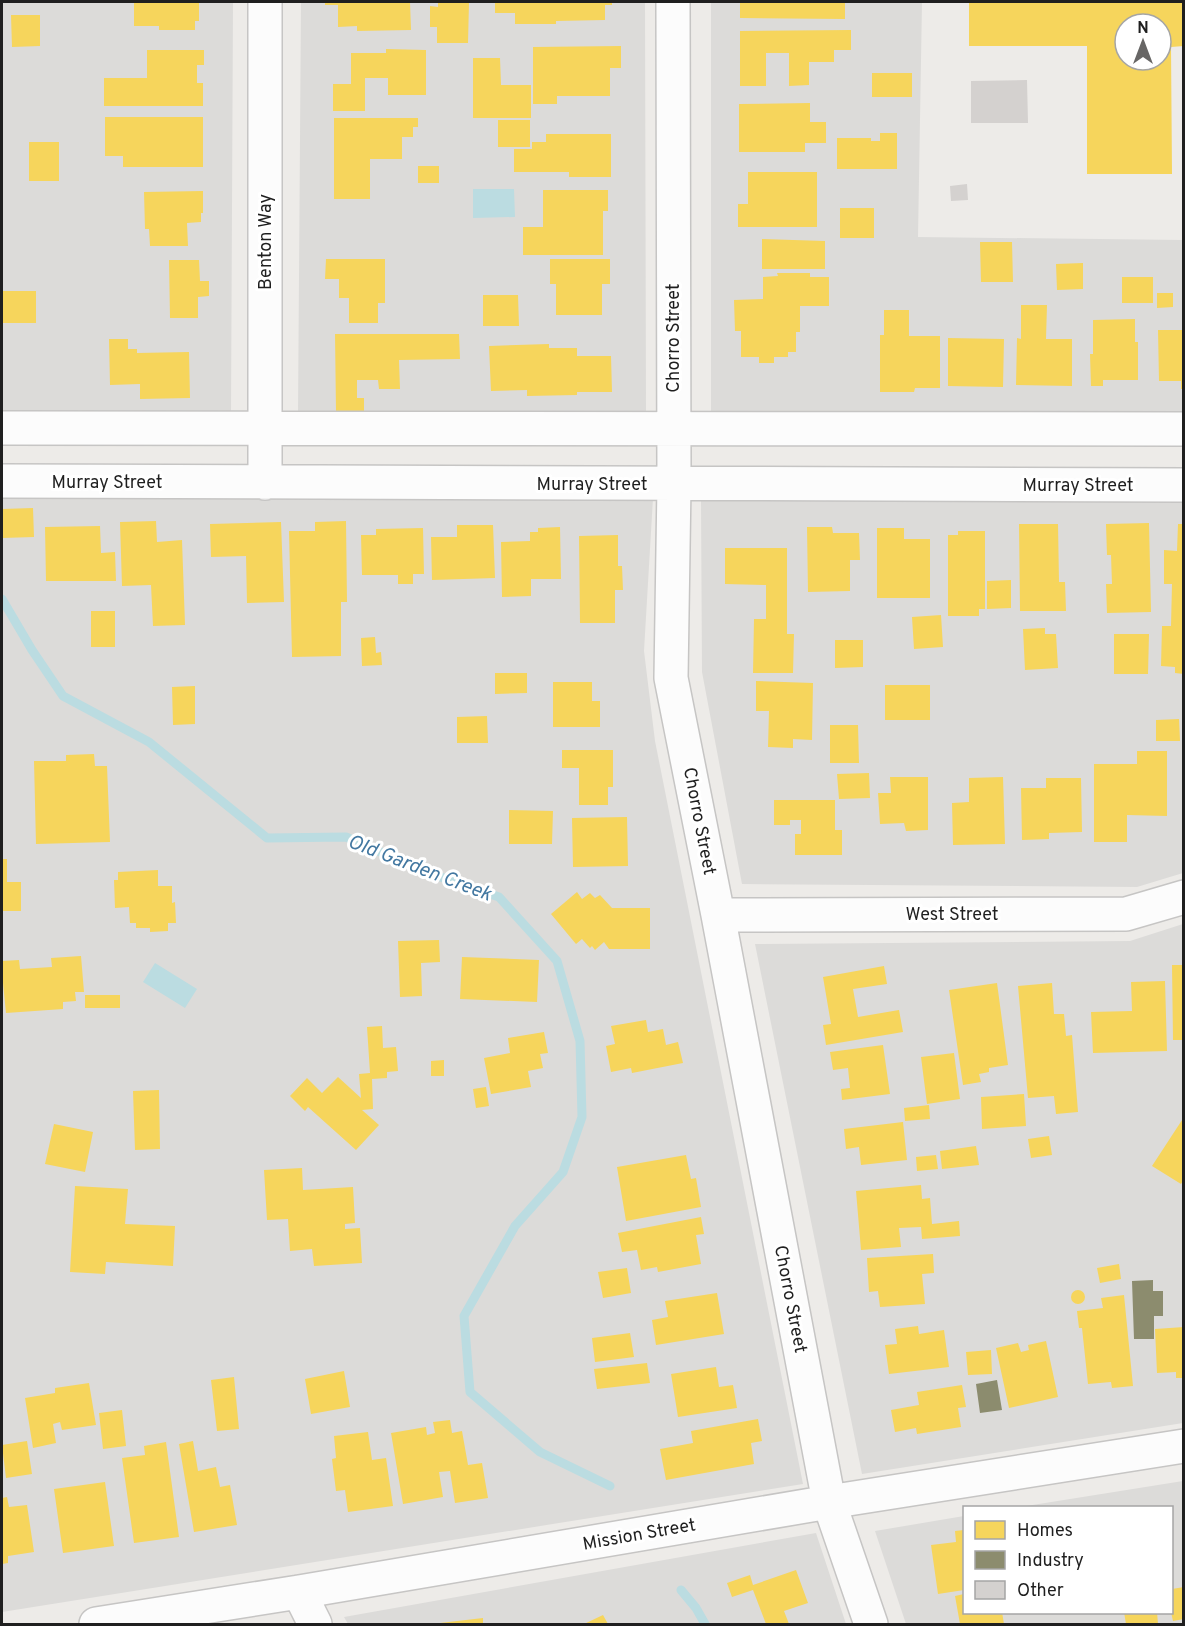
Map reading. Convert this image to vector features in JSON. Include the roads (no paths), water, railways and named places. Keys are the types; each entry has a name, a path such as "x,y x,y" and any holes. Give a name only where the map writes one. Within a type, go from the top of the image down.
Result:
{"street":[{"name":"Benton Way","path":"265,2 266,483"},
{"name":"Chorro Street","path":"673,2 674,484 671,678 829,1502 872,1624"},
{"path":"2,428 1184,429"},
{"name":"Murray Street","path":"2,481 1184,485"},
{"name":"West Street","path":"718,915 1126,914 1184,897"},
{"name":"Mission Street","path":"96,1624 829,1502 1184,1446"},
{"path":"299,1592 315,1624"}],"water":[{"path":"473,189 514,189 515,217 473,218"},
{"path":"155,963 197,989 185,1008 143,982"}],"waterway":[{"name":"Old Garden Creek","path":"2,599 63,696 149,742 267,838 346,837 429,873 499,897 557,961 580,1041 582,1117 563,1172 515,1226 464,1316 470,1392 540,1452 610,1486"},
{"name":"Old Garden Creek","path":"681,1590 696,1608 705,1624"}]}
